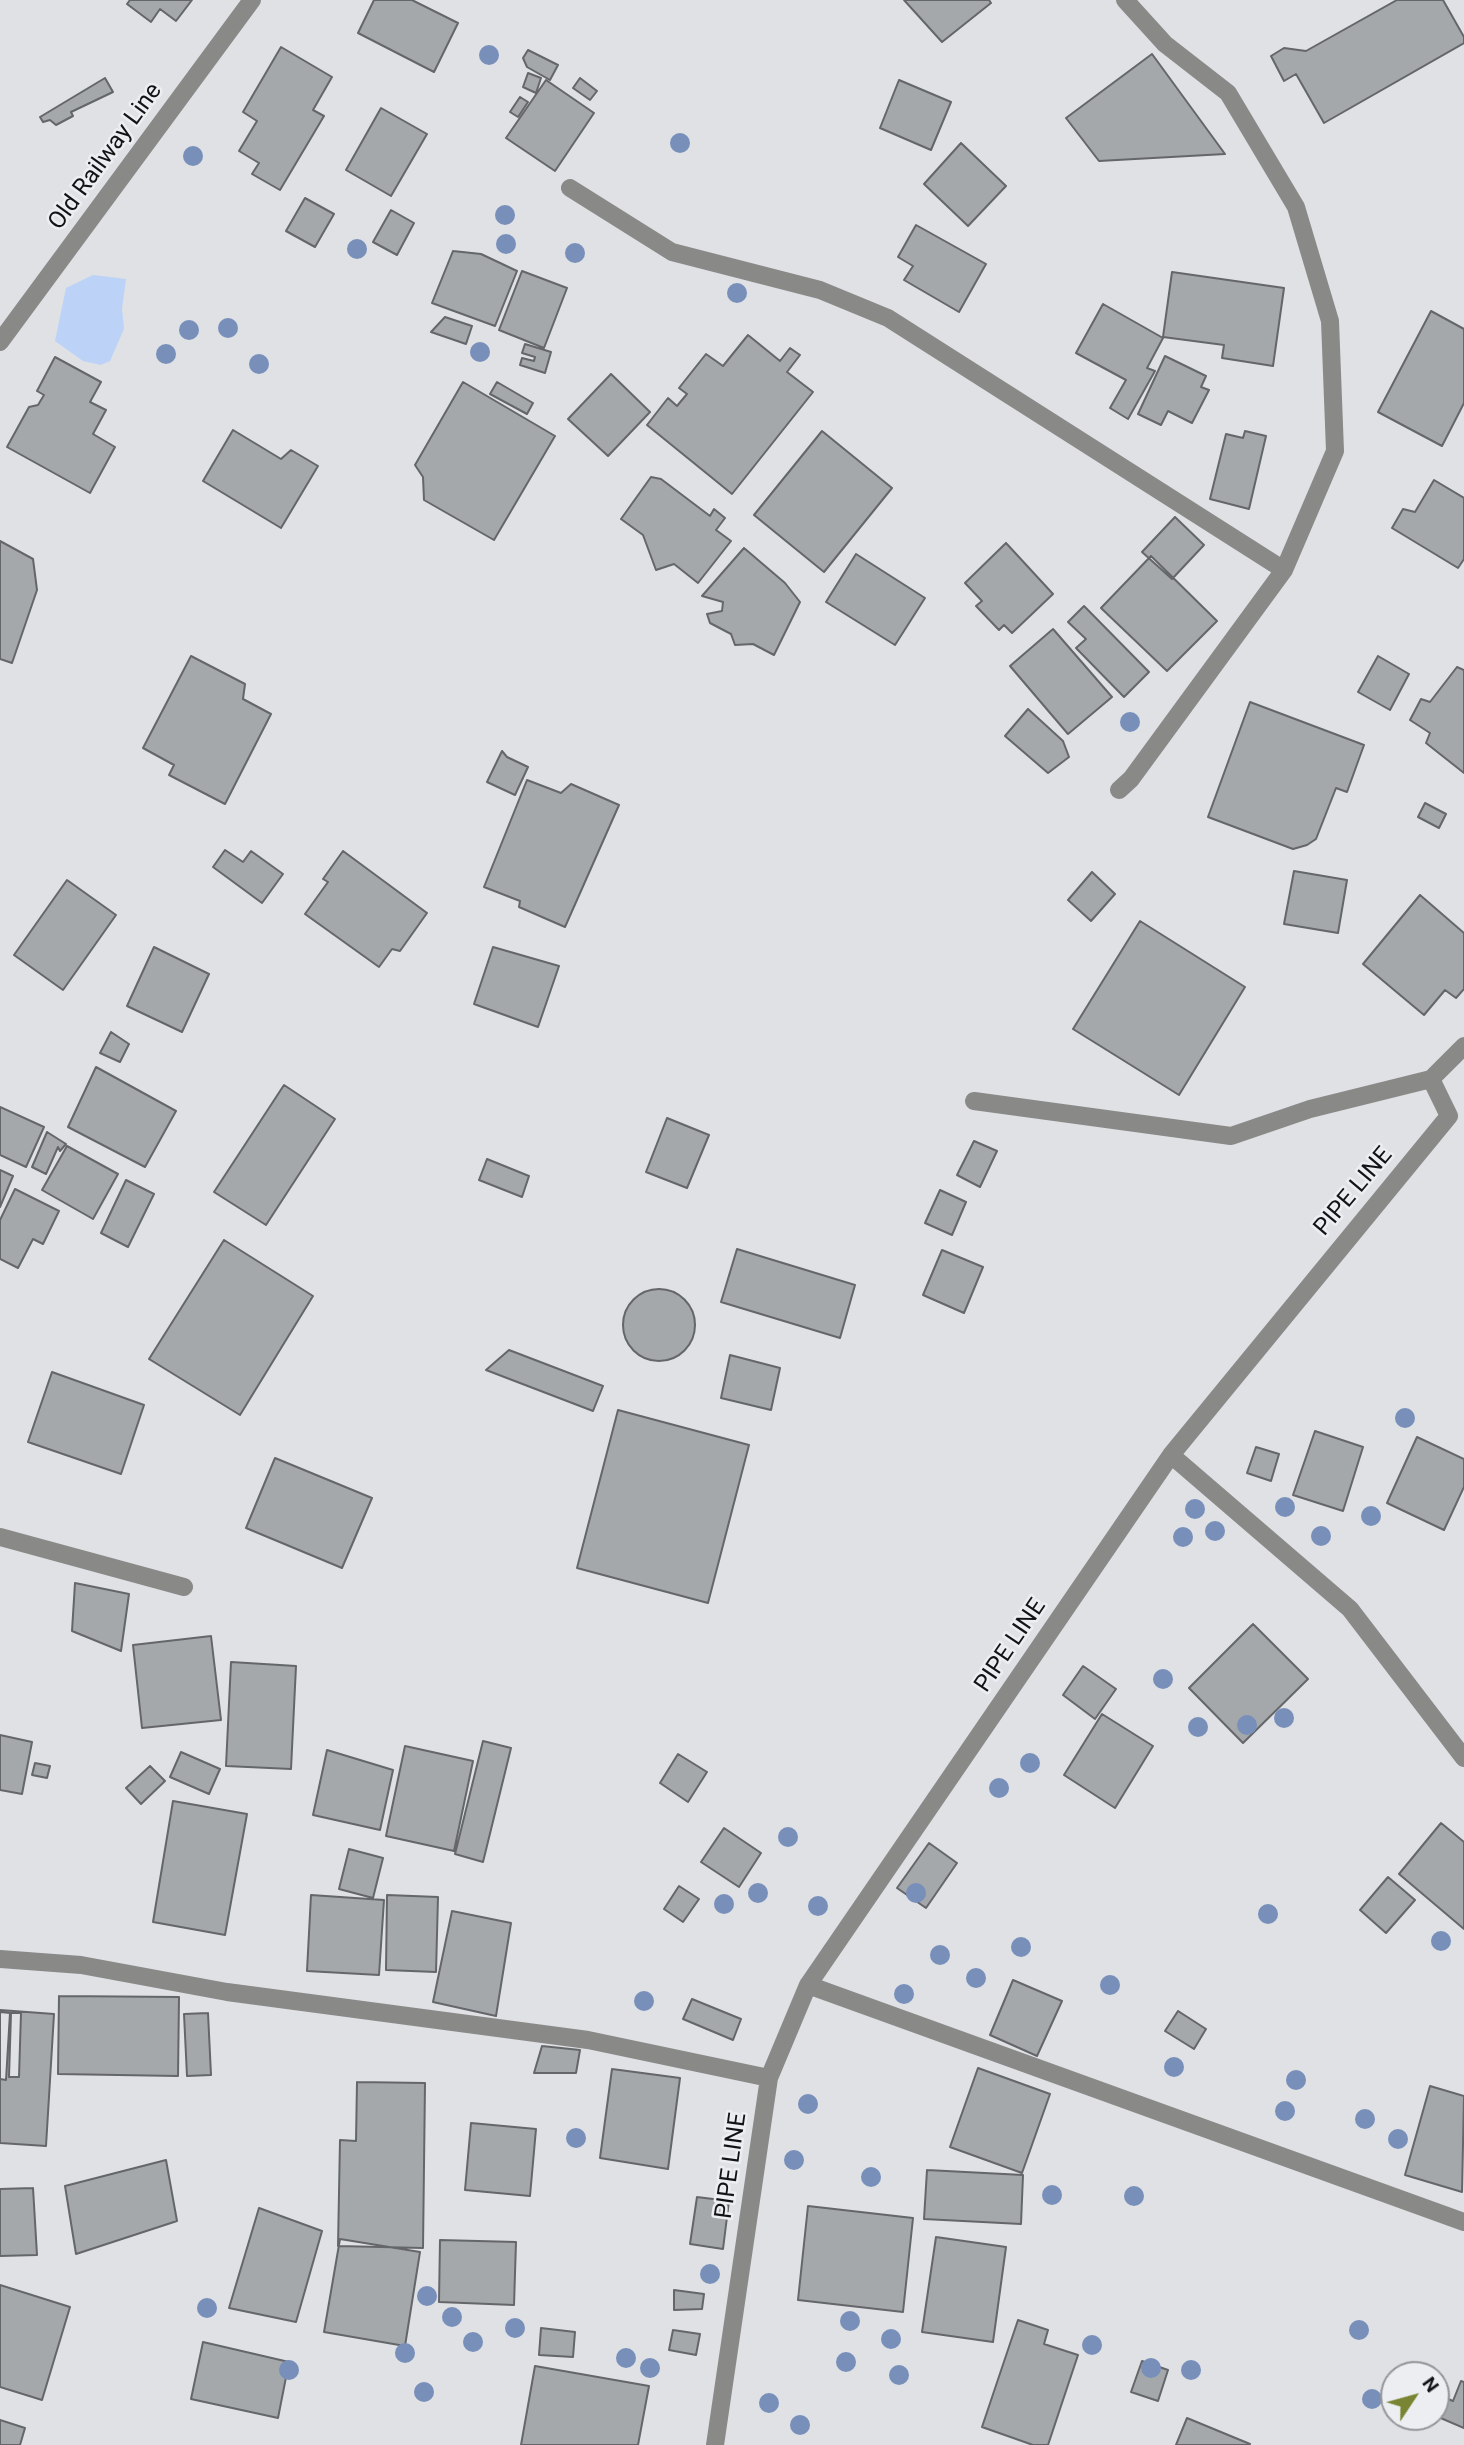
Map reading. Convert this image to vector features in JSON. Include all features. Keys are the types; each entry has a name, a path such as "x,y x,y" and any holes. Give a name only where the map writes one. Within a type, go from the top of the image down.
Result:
{"street":[{"name":"Old Railway Line","path":"0,342 252,0"},
{"path":"1119,790 1131,779 1284,570 1335,451 1330,321 1296,207 1228,93 1165,44 1125,0"},
{"path":"570,188 673,252 820,290 888,318 1284,570"},
{"path":"974,1101 1231,1136 1310,1109 1430,1079 1464,1046"},
{"name":"PIPE LINE","path":"715,2445 769,2078 808,1986 1171,1455 1456,1112 1430,1079"},
{"path":"1171,1455 1350,1609 1464,1758"},
{"path":"0,1537 184,1587"},
{"path":"0,1959 81,1965 227,1992 588,2040 769,2078"},
{"path":"808,1986 1464,2222"}],"shaded area":[{"path":"93,275 126,279 122,309 124,329 110,361 101,365 83,361 55,341 66,288"}],"building":[{"path":"130,0 192,0 176,21 160,9 151,22 127,4"},
{"path":"374,0 412,0 458,23 434,72 358,33"},
{"path":"904,0 989,0 991,3 942,42"},
{"path":"1397,0 1443,0 1464,37 1464,43 1324,123 1296,74 1284,81 1271,56 1284,48 1306,51"},
{"path":"281,47 332,77 313,110 324,116 280,190 252,174 259,163 239,151 257,121 243,112"},
{"path":"528,50 558,65 550,80 527,67 523,58"},
{"path":"1152,54 1225,154 1099,161 1066,118"},
{"path":"528,73 541,78 536,93 523,87"},
{"path":"105,78 113,92 71,112 73,116 56,125 50,120 43,122 40,117"},
{"path":"580,78 597,91 590,100 573,88"},
{"path":"546,80 594,113 555,171 506,138"},
{"path":"899,80 951,102 931,150 880,128"},
{"path":"520,97 528,102 518,117 510,112"},
{"path":"381,108 427,134 391,196 346,170"},
{"path":"961,143 1006,186 968,226 924,184"},
{"path":"305,198 334,214 315,247 286,231"},
{"path":"391,210 414,223 397,255 373,242"},
{"path":"916,225 986,264 959,312 904,280 913,266 898,257"},
{"path":"453,251 481,254 517,271 495,326 432,303"},
{"path":"522,271 567,288 544,348 499,330"},
{"path":"1172,272 1284,288 1273,366 1222,358 1224,345 1163,337"},
{"path":"1103,304 1163,338 1147,368 1155,371 1128,419 1110,408 1126,380 1076,353"},
{"path":"1431,311 1464,329 1464,403 1442,446 1378,412"},
{"path":"445,317 472,326 466,344 431,332"},
{"path":"748,335 780,361 790,348 800,355 787,372 813,392 732,494 647,425 668,398 677,406 687,394 679,388 706,354 723,366"},
{"path":"525,344 551,352 545,373 520,365 522,358 534,361 535,357 522,353"},
{"path":"1165,356 1206,376 1201,387 1209,390 1192,423 1168,411 1161,425 1138,414"},
{"path":"55,357 101,382 90,402 106,410 93,434 115,447 90,493 7,447 29,407 38,405 44,395 37,391"},
{"path":"611,374 650,412 608,456 568,419"},
{"path":"463,382 555,436 494,540 424,500 423,477 415,465"},
{"path":"497,382 533,403 527,414 490,394"},
{"path":"233,430 281,459 291,450 318,466 281,528 203,481"},
{"path":"822,431 892,488 824,572 754,515"},
{"path":"1245,431 1266,436 1249,509 1210,499 1226,434 1243,438"},
{"path":"651,477 661,479 710,516 714,509 725,518 716,530 731,541 698,583 674,564 656,570 643,535 621,519"},
{"path":"1434,480 1464,498 1464,559 1458,568 1392,528 1403,509 1415,512"},
{"path":"1175,517 1204,545 1172,579 1142,552"},
{"path":"0,541 33,559 37,590 12,663 0,659"},
{"path":"1006,543 1053,594 1012,633 1004,625 999,630 976,606 982,601 965,583"},
{"path":"744,548 785,583 800,602 774,655 753,644 735,645 731,634 710,623 707,614 722,611 723,602 702,596"},
{"path":"856,554 925,598 895,645 826,602"},
{"path":"1151,556 1217,621 1167,671 1101,608"},
{"path":"1084,606 1149,672 1124,697 1076,648 1086,639 1068,622"},
{"path":"1053,629 1112,697 1068,734 1010,666"},
{"path":"191,656 245,684 243,699 271,714 225,804 169,775 174,765 143,748"},
{"path":"1378,656 1409,674 1390,710 1358,692"},
{"path":"1457,667 1464,670 1464,773 1426,743 1430,733 1410,720 1421,699 1430,702"},
{"path":"1250,702 1364,745 1347,792 1336,788 1316,839 1307,845 1293,849 1208,817"},
{"path":"1028,709 1063,741 1069,757 1048,773 1005,736"},
{"path":"502,751 507,757 528,767 515,795 487,782"},
{"path":"527,780 561,793 571,784 619,805 565,927 519,907 520,901 484,887"},
{"path":"1425,803 1446,814 1439,828 1418,817"},
{"path":"225,850 243,862 251,851 283,874 262,903 213,867"},
{"path":"343,851 427,913 400,951 392,949 379,967 305,914 328,882 323,879"},
{"path":"1294,871 1347,880 1338,933 1284,924"},
{"path":"1092,872 1115,894 1091,921 1068,900"},
{"path":"67,880 116,915 63,990 14,955"},
{"path":"1420,895 1464,933 1464,989 1456,998 1445,990 1424,1015 1363,964"},
{"path":"1140,921 1245,987 1179,1095 1073,1029"},
{"path":"154,947 209,974 182,1032 127,1006"},
{"path":"493,947 559,966 538,1027 474,1004"},
{"path":"111,1032 129,1044 120,1062 100,1053"},
{"path":"96,1067 176,1111 145,1167 68,1127"},
{"path":"284,1085 335,1119 266,1225 214,1192"},
{"path":"0,1107 44,1127 26,1167 0,1155"},
{"path":"667,1118 709,1135 687,1188 646,1172"},
{"path":"47,1132 66,1144 60,1151 58,1147 46,1174 32,1167"},
{"path":"974,1141 997,1151 980,1187 957,1175"},
{"path":"67,1146 118,1174 93,1219 42,1190"},
{"path":"487,1159 529,1176 522,1197 479,1180"},
{"path":"0,1170 13,1176 0,1207"},
{"path":"126,1180 154,1194 128,1247 101,1233"},
{"path":"15,1189 59,1211 43,1244 33,1239 18,1268 0,1259 0,1220"},
{"path":"940,1190 966,1202 952,1235 925,1223"},
{"path":"224,1240 313,1296 240,1415 149,1359"},
{"path":"737,1249 855,1285 840,1338 721,1302"},
{"path":"942,1250 983,1267 964,1313 923,1295"},
{"path":"659,1289 679,1295 689,1305 695,1325 689,1345 679,1355 659,1361 639,1355 629,1345 623,1325 629,1305 639,1295"},
{"path":"509,1350 603,1386 593,1411 486,1370"},
{"path":"730,1355 780,1368 771,1410 721,1398"},
{"path":"52,1372 144,1405 121,1474 28,1442"},
{"path":"618,1410 749,1445 708,1603 577,1568"},
{"path":"1315,1431 1363,1447 1343,1511 1293,1495"},
{"path":"1417,1437 1464,1459 1464,1487 1444,1530 1387,1503"},
{"path":"1256,1447 1279,1454 1271,1481 1247,1473"},
{"path":"275,1458 372,1498 342,1568 246,1528"},
{"path":"75,1583 129,1594 121,1651 72,1631"},
{"path":"1253,1624 1308,1679 1243,1743 1189,1688"},
{"path":"211,1636 221,1720 142,1728 133,1645"},
{"path":"231,1662 296,1666 291,1769 226,1766"},
{"path":"1083,1666 1116,1689 1095,1719 1063,1695"},
{"path":"1102,1714 1153,1746 1115,1808 1064,1775"},
{"path":"0,1735 32,1742 22,1794 0,1790"},
{"path":"483,1741 511,1748 483,1862 455,1854"},
{"path":"405,1746 473,1761 454,1851 386,1836"},
{"path":"327,1750 393,1770 380,1830 313,1815"},
{"path":"181,1752 220,1769 209,1794 170,1777"},
{"path":"678,1754 707,1772 688,1802 660,1783"},
{"path":"35,1763 50,1766 47,1778 32,1775"},
{"path":"150,1766 165,1781 141,1804 126,1788"},
{"path":"173,1801 247,1814 225,1935 153,1922"},
{"path":"1441,1823 1464,1842 1464,1929 1399,1874"},
{"path":"724,1828 761,1853 739,1887 701,1862"},
{"path":"929,1843 957,1863 926,1908 897,1888"},
{"path":"349,1849 383,1858 373,1898 339,1889"},
{"path":"1388,1877 1415,1900 1386,1933 1360,1910"},
{"path":"679,1886 699,1899 683,1922 664,1909"},
{"path":"311,1895 384,1900 379,1975 307,1971"},
{"path":"387,1895 438,1897 436,1972 386,1970"},
{"path":"452,1911 511,1923 496,2016 433,2002"},
{"path":"1013,1980 1062,2001 1037,2056 990,2035"},
{"path":"59,1996 179,1997 178,2076 58,2074"},
{"path":"692,1999 741,2019 733,2040 683,2019"},
{"path":"0,2010 54,2014 46,2146 0,2143"},
{"path":"1178,2011 1206,2029 1194,2049 1165,2031"},
{"path":"0,2012 10,2013 6,2080 0,2079"},
{"path":"11,2013 21,2013 19,2077 9,2077"},
{"path":"208,2013 211,2075 187,2076 184,2014"},
{"path":"542,2046 580,2050 576,2073 534,2073"},
{"path":"978,2068 1050,2094 1022,2173 950,2147"},
{"path":"612,2069 680,2078 668,2169 600,2158"},
{"path":"357,2082 425,2083 423,2248 338,2246 340,2140 356,2141"},
{"path":"1430,2086 1464,2096 1462,2192 1405,2175"},
{"path":"471,2123 536,2129 530,2196 465,2190"},
{"path":"166,2160 177,2221 76,2254 65,2186"},
{"path":"927,2170 1023,2175 1021,2224 924,2219"},
{"path":"33,2188 37,2255 0,2256 0,2189"},
{"path":"697,2197 729,2201 723,2249 690,2244"},
{"path":"808,2206 913,2218 903,2312 798,2300"},
{"path":"259,2208 322,2231 296,2322 229,2308"},
{"path":"936,2237 1006,2247 993,2342 922,2332"},
{"path":"340,2239 420,2252 405,2346 324,2332"},
{"path":"440,2240 516,2242 514,2305 439,2302"},
{"path":"0,2285 70,2307 42,2400 0,2387"},
{"path":"674,2290 704,2294 702,2309 674,2310"},
{"path":"1018,2320 1048,2330 1044,2344 1078,2355 1048,2445 1033,2445 982,2427"},
{"path":"541,2328 575,2332 573,2357 539,2355"},
{"path":"673,2330 700,2334 696,2355 669,2350"},
{"path":"203,2342 289,2362 278,2418 191,2399"},
{"path":"1142,2361 1168,2370 1158,2401 1131,2392"},
{"path":"535,2366 649,2386 638,2445 521,2445"},
{"path":"1461,2381 1464,2382 1464,2428 1450,2422 1450,2400 1453,2401"},
{"path":"1187,2418 1250,2444 1176,2445"},
{"path":"0,2420 25,2428 20,2445 0,2445"}]}
